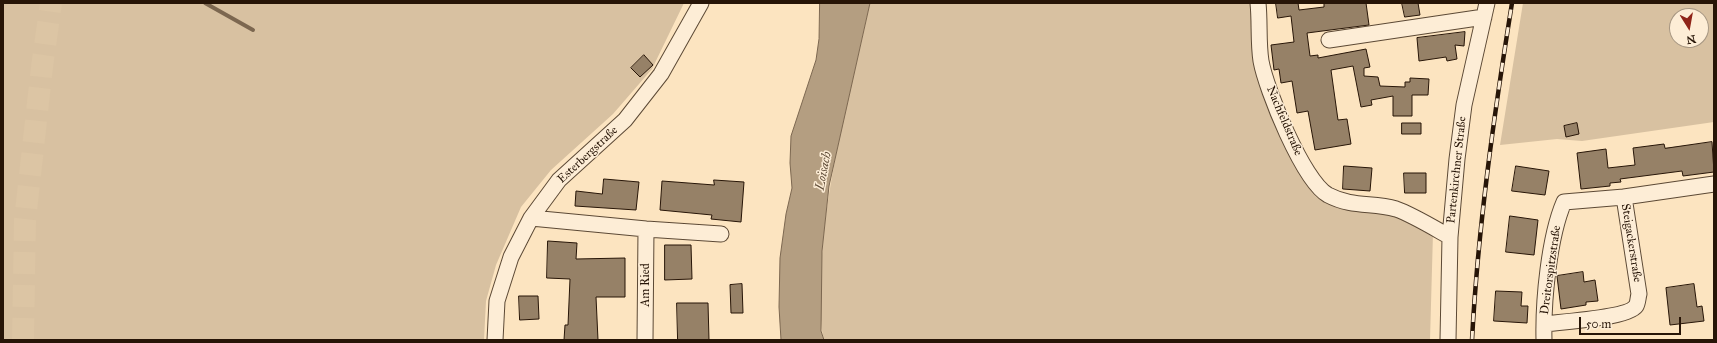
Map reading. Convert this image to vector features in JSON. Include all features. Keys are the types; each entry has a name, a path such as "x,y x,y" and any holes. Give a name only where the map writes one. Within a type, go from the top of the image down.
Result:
{"street":[{"name":"Esterbergstraße","path":"496,340 497,301 510,257 530,218 559,180 625,120 661,74 701,3"},
{"name":"Nachfeldstraße","path":"1258,3 1261,60 1269,88 1289,137 1302,162 1315,182 1326,194 1346,203 1396,209 1450,237"},
{"path":"1329,40 1486,10"},
{"name":"Partenkirchner Straße","path":"1448,340 1450,237 1464,105 1486,10"},
{"name":"Steigackerstraße","path":"1544,324 1596,318 1628,312 1636,306 1638,294 1624,197 1714,184"},
{"name":"Dreitorspitzstraße","path":"1544,340 1544,324 1554,239 1559,213 1564,202 1624,197"},
{"path":"530,218 646,229 721,234"},
{"name":"Am Ried","path":"645,340 646,229"}],"shaded area":[{"path":"3,3 684,3 652,69 613,114 551,170 521,207 496,265 486,301 484,340 3,340"},
{"path":"870,3 1254,3 1257,61 1311,182 1391,213 1433,233 1430,340 824,340 821,318 821,280 827,210 839,140"},
{"path":"1523,3 1714,3 1714,122 1582,141 1557,139 1500,145"}],"water":[{"name":"Loisach","path":"820,3 870,3 829,186 822,251 821,331 824,340 781,340 779,307 780,258 786,214 792,188 790,163 791,136 816,60 819,39"}],"building":[{"path":"1276,3 1298,3 1299,10 1324,7 1324,3 1366,3 1369,25 1307,33 1310,56 1318,55 1318,58 1366,49 1370,67 1364,68 1364,76 1378,77 1380,86 1405,87 1405,82 1410,82 1410,78 1429,79 1428,95 1412,95 1412,116 1393,116 1393,96 1371,100 1372,105 1361,107 1353,66 1331,70 1338,120 1347,119 1351,144 1315,150 1308,111 1297,113 1292,81 1281,83 1279,69 1274,70 1271,45 1294,42 1291,16 1278,18"},
{"path":"1402,3 1418,3 1420,15 1405,17"},
{"path":"1465,32 1464,46 1455,45 1457,59 1447,61 1446,57 1419,61 1417,38"},
{"path":"644,55 653,65 640,77 631,68"},
{"path":"1402,123 1421,123 1421,134 1402,134"},
{"path":"1577,123 1579,134 1566,137 1564,126"},
{"path":"1712,142 1714,172 1683,176 1682,171 1620,179 1621,182 1610,183 1610,186 1581,189 1577,153 1606,149 1608,168 1635,165 1633,148 1664,144 1665,148"},
{"path":"1344,166 1372,168 1370,191 1343,189"},
{"path":"1516,166 1549,171 1545,195 1512,191"},
{"path":"1404,173 1426,173 1426,193 1405,193"},
{"path":"604,179 639,182 636,210 575,206 576,191 602,194"},
{"path":"714,180 744,182 741,222 711,219 712,215 660,210 662,181 714,185"},
{"path":"1510,216 1538,220 1534,255 1506,252"},
{"path":"548,241 577,243 576,259 625,258 625,297 596,297 598,340 564,340 565,325 568,325 570,279 547,278"},
{"path":"665,245 691,245 692,279 665,280"},
{"path":"1583,272 1584,282 1595,280 1598,301 1586,302 1586,305 1561,309 1557,276"},
{"path":"742,284 743,313 731,313 730,285"},
{"path":"1694,284 1697,307 1702,306 1704,321 1670,325 1666,288"},
{"path":"1496,291 1522,292 1521,306 1528,306 1527,323 1494,321"},
{"path":"519,296 538,296 539,319 520,320"},
{"path":"677,303 708,303 709,340 678,340"}],"waterway":[{"path":"205,3 253,30"}],"tunnel":[{"path":"23,340 25,220 42,67 51,3"}],"railway":[{"path":"1472,340 1478,255 1499,87 1512,3"}]}
